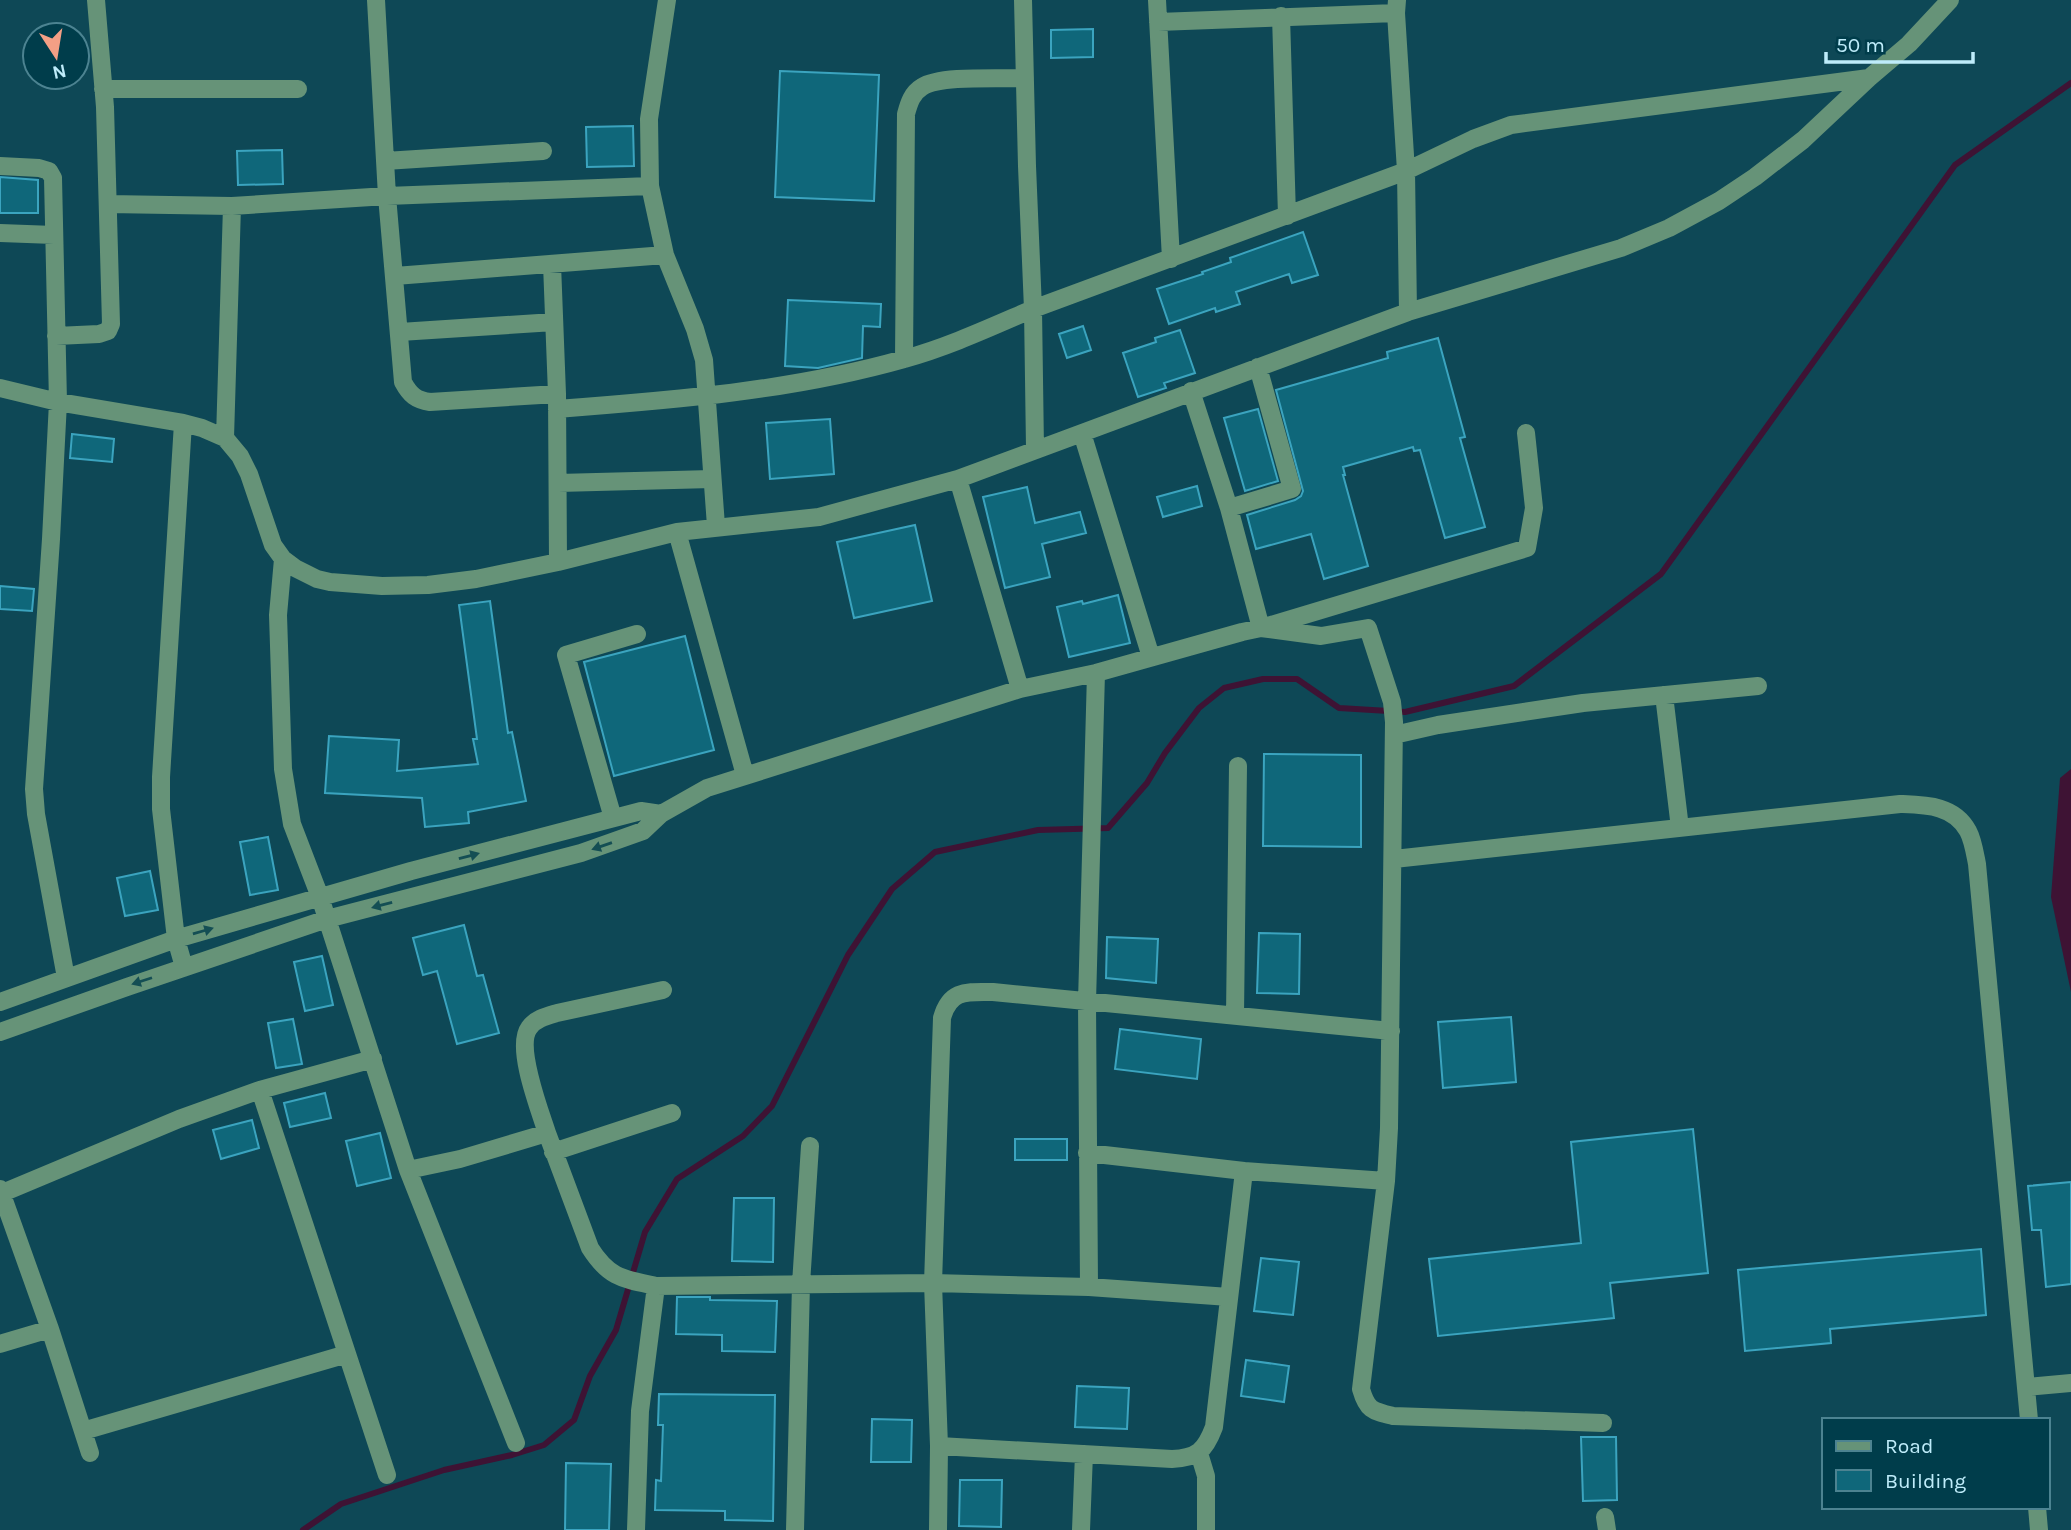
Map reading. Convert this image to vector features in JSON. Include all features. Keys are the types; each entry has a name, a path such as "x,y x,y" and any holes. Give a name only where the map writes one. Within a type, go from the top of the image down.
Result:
{"street":[{"path":"56,336 100,334 108,331 111,324 103,89 96,0"},
{"path":"376,0 387,197 403,382 409,393 418,400 430,401 708,397 838,376 926,353 1033,309 1406,172 1474,139 1511,125 1869,78"},
{"path":"667,0 649,119 650,186 665,255 695,329 704,360 716,526"},
{"path":"1023,0 1035,449"},
{"path":"1157,0 1171,259"},
{"path":"0,388 58,402 183,423 225,438 240,456 273,545 283,559 317,579 382,586 428,585 476,579 558,562 677,532 819,517 958,479 1408,312 1621,248 1669,228 1719,201 1803,140 1909,44 1950,0"},
{"path":"1158,22 1397,7 1406,172 1408,312"},
{"path":"1281,16 1287,216"},
{"path":"904,359 906,114 909,103 923,86 939,80 1025,78"},
{"path":"103,89 298,89"},
{"path":"385,161 543,151"},
{"path":"0,166 39,168 49,171 53,178 58,402 34,789 36,814 66,978"},
{"path":"108,204 232,206 650,186"},
{"path":"225,438 232,206"},
{"path":"0,233 54,235"},
{"path":"395,276 665,255"},
{"path":"552,264 557,401 558,562"},
{"path":"400,332 554,322"},
{"path":"1228,508 1292,489 1258,367"},
{"path":"1191,391 1228,508 1261,628"},
{"path":"183,423 161,810 176,939 184,967"},
{"path":"1082,433 1151,657"},
{"path":"0,1032 327,919 581,853 643,831 661,814 707,788 745,775 1020,689 1096,673 1261,628 1527,548 1534,508 1526,433"},
{"path":"558,483 712,479"},
{"path":"958,479 1020,689"},
{"path":"677,532 745,775"},
{"path":"283,559 278,615 283,769 292,824 320,897 408,1170 516,1443"},
{"path":"1261,628 1321,636 1368,628 1392,702 1394,859 1389,1128 1386,1181 1361,1389 1366,1405 1375,1412 1393,1416 1603,1423"},
{"path":"613,818 566,655 637,634"},
{"path":"1089,1287 1087,1002 1096,673"},
{"path":"1394,729 1583,703 1758,686"},
{"path":"1664,695 1680,828"},
{"path":"1236,1015 1238,766"},
{"path":"1394,859 1900,804 1927,805 1950,811 1968,831 1977,863 2029,1418"},
{"path":"0,1002 176,939 320,897 641,811 661,814"},
{"path":"663,990 549,1015 529,1027 523,1040 525,1059 553,1152 590,1248 600,1264 621,1278 653,1286 933,1283 1089,1287 1229,1297"},
{"path":"938,1530 939,1446 933,1283 942,1018 945,1006 957,995 993,992 1391,1031"},
{"path":"90,1453 50,1329 0,1192 179,1119 260,1090 373,1059"},
{"path":"260,1090 387,1475"},
{"path":"553,1152 672,1113"},
{"path":"408,1170 460,1159 547,1133"},
{"path":"795,1530 801,1284 810,1146"},
{"path":"1087,1153 1244,1171 1386,1181"},
{"path":"939,1446 1172,1459 1188,1458 1199,1453 1209,1441 1214,1427 1244,1171"},
{"path":"636,1530 640,1411 653,1286"},
{"path":"0,1344 50,1329"},
{"path":"83,1431 347,1354"},
{"path":"2026,1387 2071,1382"},
{"path":"1199,1453 1206,1476 1206,1530"},
{"path":"1082,1530 1084,1454"},
{"path":"2037,1509 2039,1530"}],"shaded area":[{"path":"2071,769 2071,992 2051,897 2060,778"}],"building":[{"path":"1093,29 1093,57 1051,58 1051,30"},
{"path":"780,71 879,75 874,201 775,197"},
{"path":"633,126 634,166 587,167 586,127"},
{"path":"282,150 283,184 238,185 237,151"},
{"path":"0,177 38,180 38,213 0,213"},
{"path":"1303,232 1318,275 1292,283 1289,274 1236,292 1240,304 1216,312 1215,308 1169,324 1157,289 1203,274 1202,272 1231,262 1230,258"},
{"path":"788,300 881,304 880,327 863,326 862,358 818,368 785,366"},
{"path":"1083,326 1091,350 1067,358 1059,334"},
{"path":"1180,330 1195,373 1164,383 1166,388 1138,397 1123,353 1156,342 1155,338"},
{"path":"1438,338 1465,437 1460,438 1485,527 1445,538 1420,450 1414,451 1413,447 1343,467 1368,566 1324,579 1311,534 1256,549 1247,515 1295,500 1303,491 1276,390 1388,358 1387,352"},
{"path":"1258,409 1278,481 1245,491 1224,418"},
{"path":"830,419 834,474 770,479 766,423"},
{"path":"72,434 114,439 112,462 70,458"},
{"path":"1197,486 1202,506 1163,517 1157,497"},
{"path":"1027,487 1035,523 1080,512 1086,533 1042,544 1050,577 1005,588 983,497"},
{"path":"915,525 932,601 854,618 837,542"},
{"path":"0,586 34,589 32,611 0,609"},
{"path":"1118,595 1130,643 1069,657 1057,607"},
{"path":"490,601 508,733 512,732 526,801 468,812 469,823 425,827 422,798 325,793 329,736 399,740 397,771 478,764 459,605"},
{"path":"685,636 714,750 614,776 584,662"},
{"path":"1264,754 1361,755 1361,847 1263,846"},
{"path":"268,837 278,890 250,895 240,842"},
{"path":"150,871 158,910 125,916 117,878"},
{"path":"464,925 477,976 483,975 499,1033 457,1044 437,971 423,975 413,938"},
{"path":"1259,933 1300,934 1299,994 1257,993"},
{"path":"1107,937 1158,939 1156,983 1106,978"},
{"path":"322,956 333,1005 305,1011 294,962"},
{"path":"1511,1017 1516,1082 1443,1088 1438,1022"},
{"path":"293,1019 302,1064 276,1068 268,1023"},
{"path":"1120,1029 1201,1039 1197,1079 1115,1069"},
{"path":"325,1093 331,1118 290,1127 284,1103"},
{"path":"252,1120 259,1148 221,1159 213,1130"},
{"path":"1693,1129 1708,1273 1610,1283 1614,1318 1438,1336 1429,1259 1581,1243 1571,1142"},
{"path":"380,1133 391,1178 357,1186 346,1141"},
{"path":"1015,1139 1067,1139 1067,1160 1015,1160"},
{"path":"2071,1182 2071,1284 2046,1287 2041,1230 2032,1230 2028,1186"},
{"path":"734,1198 774,1198 773,1262 732,1261"},
{"path":"1981,1249 1986,1315 1830,1329 1831,1343 1745,1351 1738,1270"},
{"path":"1261,1258 1299,1262 1293,1315 1254,1311"},
{"path":"677,1297 777,1301 775,1352 722,1351 722,1335 676,1334"},
{"path":"1246,1360 1289,1366 1284,1402 1241,1396"},
{"path":"1077,1386 1129,1388 1127,1429 1075,1427"},
{"path":"659,1394 775,1395 773,1521 725,1520 725,1511 655,1510 656,1480 661,1481 663,1425 658,1425"},
{"path":"872,1419 912,1420 911,1462 871,1462"},
{"path":"1581,1437 1616,1437 1617,1500 1583,1501"},
{"path":"566,1463 611,1464 609,1530 565,1530"},
{"path":"960,1480 1002,1480 1001,1527 959,1526"}],"waterway":[{"path":"303,1530 341,1504 444,1470 544,1445 574,1420 590,1376 616,1330 645,1232 677,1179 743,1136 772,1106 848,955 892,889 935,852 1038,830 1108,828 1147,783 1165,753 1199,708 1224,688 1263,679 1297,679 1339,708 1405,712 1514,686 1661,574 1955,165 2071,83"}]}
